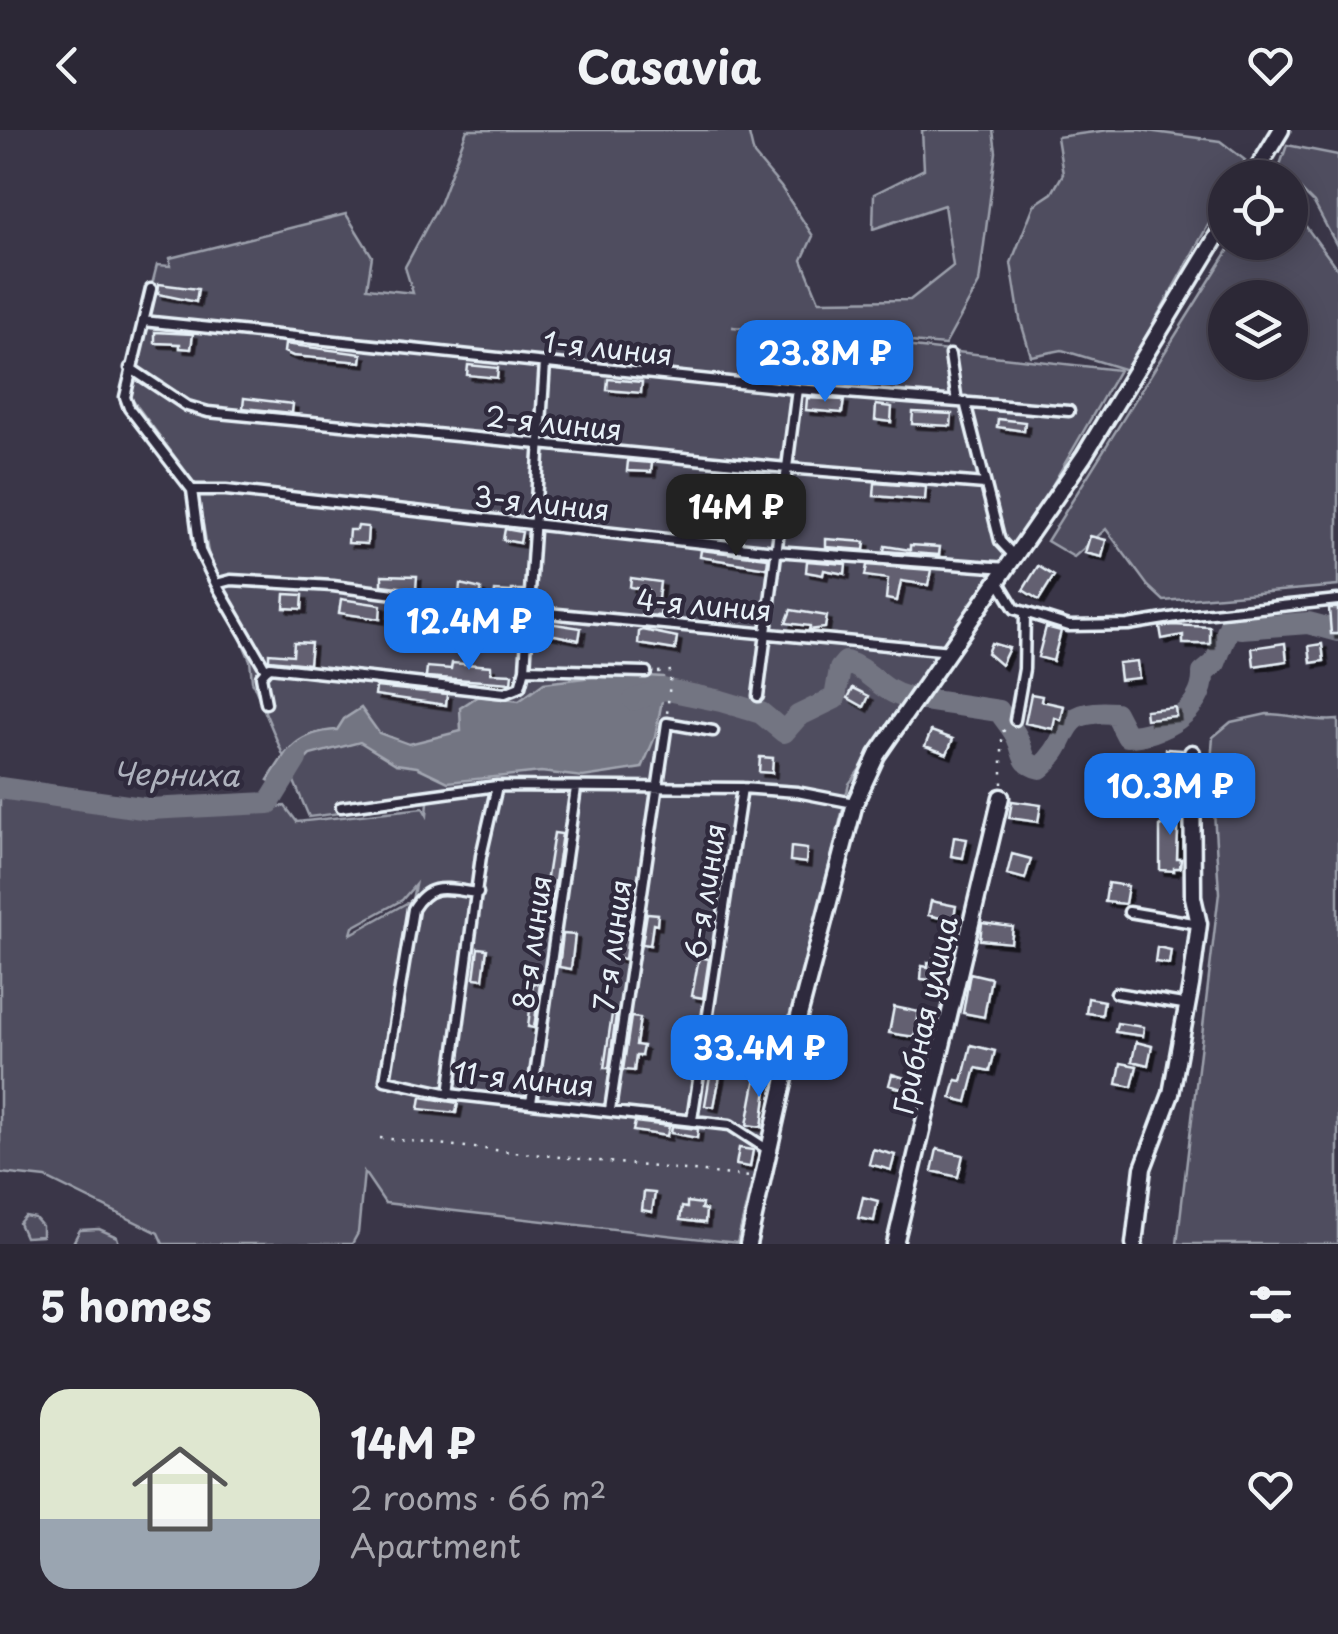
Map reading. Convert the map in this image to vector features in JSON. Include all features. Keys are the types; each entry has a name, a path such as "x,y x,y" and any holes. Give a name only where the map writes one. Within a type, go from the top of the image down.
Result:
{"street":[{"path":"1263,160 1281,130"},
{"path":"748,1244 798,1020 854,803 877,756 1084,456 1208,251"},
{"path":"1134,1244 1144,1168 1171,1094 1189,1005 1198,924 1193,897 1192,754"},
{"name":"Грибная улица","path":"895,1244 1002,797"}],"lane":[{"path":"152,288 125,397 129,408 192,490 200,551 266,670"},
{"name":"1-я линия","path":"143,321 797,389 1069,411"},
{"path":"950,355 1015,609 1069,626 1128,626 1183,616 1338,600"},
{"path":"266,703 261,676 270,667 505,693 520,687 545,363"},
{"name":"2-я линия","path":"130,368 187,406 208,412 985,484"},
{"path":"758,696 797,389"},
{"name":"3-я линия","path":"192,490 226,490 775,550 1007,569"},
{"name":"4-я линия","path":"216,584 231,580 333,586 526,611 951,651"},
{"path":"1014,720 1024,669 1025,612"},
{"path":"524,669 646,672"},
{"path":"667,723 713,731"},
{"name":"7-я линия","path":"610,1110 667,723"},
{"path":"342,807 496,786 742,788 797,792 854,803"},
{"path":"449,1094 482,856 496,786"},
{"name":"8-я линия","path":"531,1103 576,788"},
{"name":"6-я линия","path":"692,1120 742,788"},
{"name":"11-я линия","path":"478,893 435,889 424,893 412,909 385,1080 449,1094 730,1125 770,1151"},
{"path":"1129,912 1198,924"},
{"path":"1116,993 1189,1005"}],"path":[{"path":"646,672 670,672 667,723"},
{"path":"1002,733 1002,797"},
{"path":"380,1138 764,1178"}],"shaded area":[{"path":"467,130 748,130 754,155 813,236 802,260 819,301 910,300 953,266 944,205 873,229 874,194 924,169 922,130 993,130 996,152 979,283 945,345 732,327 1119,370 1002,572 849,784 737,1243 385,1203 364,1172 358,1233 352,1244 163,1244 158,1233 46,1178 0,1173 0,796 168,817 285,806 297,822 423,808 427,815 428,802 309,817 252,681 250,660 211,569 196,485 125,390 157,265 170,266 170,258 346,214 372,256 367,288 413,293 405,267 440,202","holes":["415,885 412,900 351,934 353,927 402,900"]},
{"path":"1140,130 1220,141 1245,160 1208,160 1208,225 1127,370 1062,350 1031,356 1011,263 1034,205 1052,193 1063,174 1057,137"},
{"path":"1287,145 1338,155 1338,248 1308,197 1308,160 1282,160"},
{"path":"1308,229 1338,270 1338,586 1164,601 1148,586 1106,529 1074,557 1047,541 1208,283 1208,380 1308,380 1308,280 1210,280 1222,260 1308,260"},
{"path":"1267,714 1338,720 1338,1244 1177,1244 1219,893 1213,737 1231,722"},
{"path":"25,1216 35,1218 42,1226 42,1236 25,1237 19,1223"},
{"path":"99,1229 117,1237 119,1244 74,1241 80,1230"}],"water":[{"path":"617,674 663,677 665,685 655,737 642,768 583,777 541,772 448,782 417,767 396,764 360,742 310,755 279,786 268,780 295,744 313,734 337,730 344,719 361,708 379,733 409,744 461,731 460,708 478,696 519,701 544,683"}],"building":[{"path":"159,284 198,289 196,302 158,294"},
{"path":"155,332 193,334 191,349 180,348 180,344 155,343"},
{"path":"285,344 362,354 361,362 293,356 284,352"},
{"path":"468,365 498,368 497,378 467,375"},
{"path":"608,379 642,382 641,393 607,390"},
{"path":"244,398 293,404 292,413 243,408"},
{"path":"807,398 844,400 842,413 806,410"},
{"path":"876,405 892,407 891,422 875,420"},
{"path":"913,412 952,414 951,426 912,424"},
{"path":"998,419 1025,422 1024,431 997,427"},
{"path":"564,432 596,434 595,442 563,439"},
{"path":"628,461 652,463 651,472 627,471"},
{"path":"754,472 777,477 776,490 750,487"},
{"path":"875,483 926,487 925,500 874,496"},
{"path":"358,526 368,527 367,544 348,543 349,530 357,530"},
{"path":"505,529 522,532 520,543 503,540"},
{"path":"1090,536 1106,540 1102,557 1085,553"},
{"path":"826,539 865,542 864,550 826,547"},
{"path":"910,545 940,547 939,555 884,551 885,546 910,550"},
{"path":"701,550 768,558 767,568 700,557"},
{"path":"807,561 846,564 845,574 806,572"},
{"path":"867,565 931,570 928,585 901,581 897,601 886,599 888,579 865,576"},
{"path":"1038,566 1054,576 1039,600 1023,590"},
{"path":"382,575 417,576 416,589 382,585"},
{"path":"631,578 660,582 660,616 645,615 648,590 630,587"},
{"path":"460,584 481,589 481,598 459,595"},
{"path":"523,590 522,602 494,599 495,591"},
{"path":"285,594 303,595 302,609 284,608"},
{"path":"341,599 381,605 380,619 339,613"},
{"path":"391,601 414,604 413,612 390,610"},
{"path":"1329,608 1338,608 1338,634 1331,634"},
{"path":"456,610 511,617 509,628 454,621"},
{"path":"791,610 827,616 825,628 809,630 810,626 786,623"},
{"path":"536,621 581,628 579,640 535,631"},
{"path":"1046,627 1061,631 1053,661 1038,657"},
{"path":"1160,627 1210,627 1210,644 1183,644 1183,635 1162,639"},
{"path":"639,632 677,637 675,650 638,644"},
{"path":"294,642 311,643 309,664 269,660 269,653 293,655"},
{"path":"991,643 1009,648 1001,665 987,653"},
{"path":"1285,643 1287,661 1254,666 1252,648"},
{"path":"1322,644 1324,661 1311,663 1309,646"},
{"path":"1137,661 1139,678 1120,680 1118,663"},
{"path":"452,663 491,666 491,673 512,674 511,683 426,677 427,667 451,669"},
{"path":"376,687 447,694 446,705 375,695"},
{"path":"853,688 869,696 864,707 848,698"},
{"path":"1031,694 1042,696 1041,701 1064,706 1061,720 1055,718 1053,729 1025,723"},
{"path":"1175,707 1176,716 1146,719 1145,710"},
{"path":"931,731 953,739 947,754 925,746"},
{"path":"1166,749 1181,750 1180,770 1166,770"},
{"path":"760,757 773,758 772,773 759,772"},
{"path":"1012,801 1041,805 1038,822 1009,818"},
{"path":"1166,801 1179,801 1177,859 1181,859 1180,868 1174,871 1160,870 1160,825 1166,825"},
{"path":"554,833 562,834 549,922 543,921 544,896"},
{"path":"954,837 967,839 963,858 951,856"},
{"path":"791,847 807,849 806,863 790,861"},
{"path":"1012,854 1031,859 1025,879 1007,874"},
{"path":"1108,883 1128,886 1125,904 1105,902"},
{"path":"931,901 956,906 953,921 928,915"},
{"path":"620,913 631,914 625,959 616,958"},
{"path":"647,913 658,914 650,945 642,944"},
{"path":"982,923 1013,927 1011,943 980,940"},
{"path":"563,934 575,935 571,969 559,967"},
{"path":"1157,947 1171,950 1169,964 1155,962"},
{"path":"478,948 487,949 483,979 474,978"},
{"path":"934,956 946,957 943,981 921,979 922,966 928,967"},
{"path":"699,957 709,959 703,998 692,996"},
{"path":"970,973 991,978 984,1017 963,1013"},
{"path":"533,983 540,984 534,1028 528,1027"},
{"path":"1088,998 1104,1001 1102,1015 1086,1013"},
{"path":"894,1007 919,1012 915,1037 889,1033"},
{"path":"612,1014 616,1015 609,1068 604,1068"},
{"path":"631,1017 640,1018 636,1045 643,1046 641,1056 636,1056 634,1071 623,1070"},
{"path":"1117,1023 1144,1027 1143,1036 1115,1032"},
{"path":"1136,1042 1152,1046 1148,1065 1132,1061"},
{"path":"971,1045 995,1051 990,1071 976,1068 967,1102 951,1098 956,1080 962,1081"},
{"path":"1121,1063 1137,1066 1132,1087 1117,1084"},
{"path":"712,1064 722,1065 714,1107 705,1105"},
{"path":"757,1072 769,1074 762,1127 747,1125"},
{"path":"892,1074 915,1081 911,1092 889,1085"},
{"path":"421,1097 458,1103 456,1113 419,1109"},
{"path":"635,1122 669,1126 667,1136 633,1131"},
{"path":"672,1126 698,1129 697,1138 671,1133"},
{"path":"739,1148 753,1150 750,1167 736,1165"},
{"path":"873,1149 895,1155 891,1170 869,1164"},
{"path":"937,1149 963,1155 958,1177 932,1171"},
{"path":"644,1192 655,1193 652,1212 642,1210"},
{"path":"863,1197 878,1201 874,1221 858,1218"},
{"path":"687,1202 702,1204 701,1209 706,1210 705,1223 680,1220"}],"waterway":[{"name":"Черниха","path":"925,700 999,711 1015,734 1025,759 1040,768 1068,727 1082,715 1115,713 1127,736 1153,732 1178,719 1196,699 1203,673 1215,663 1231,622 1241,628 1308,623 1338,631"},
{"name":"Черниха","path":"634,700 663,689 721,701 761,713 784,732 798,716 835,698 840,669 846,662 906,697"},
{"name":"Черниха","path":"0,788 149,809 269,803 296,759"}]}
